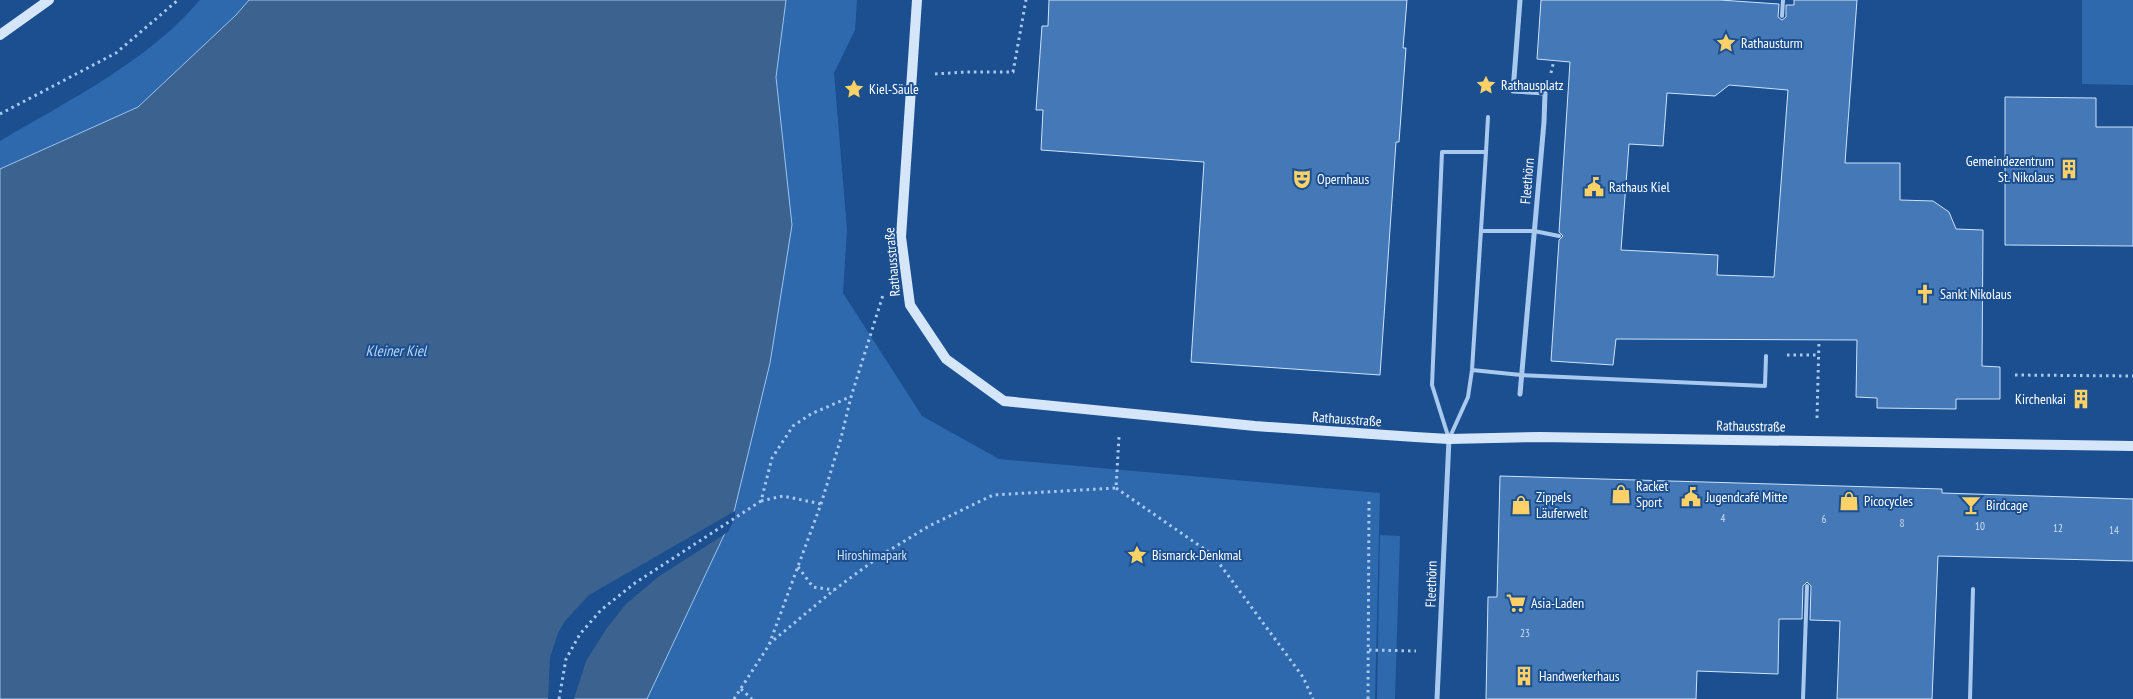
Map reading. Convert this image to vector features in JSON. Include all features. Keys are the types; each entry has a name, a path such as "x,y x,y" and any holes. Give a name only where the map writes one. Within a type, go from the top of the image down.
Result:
{"street":[{"path":"0,35 49,0"},
{"name":"Rathausstraße","path":"918,0 901,237 910,305 946,359 1004,401 1255,426 1449,439 1540,437 2133,446"},
{"name":"Fleethörn","path":"1520,0 1513,91 1545,93 1520,394"},
{"name":"Fleethörn","path":"1437,699 1449,439"}],"lane":[{"path":"1782,16 1783,0"},
{"path":"1449,439 1468,396 1472,370 1488,117"},
{"path":"1449,439 1432,385 1442,152 1486,152"},
{"path":"1480,231 1534,231 1559,236"},
{"path":"1472,370 1521,375 1765,386 1766,356"},
{"path":"1804,699 1807,586"},
{"path":"1970,699 1973,589"}],"path":[{"path":"0,114 116,52 178,0"},
{"path":"966,72 1014,72 1026,0"},
{"path":"734,699 769,645 798,567 821,504 883,293"},
{"path":"1816,441 1819,340"},
{"path":"1766,356 1818,354"},
{"path":"2015,375 2133,376"},
{"path":"760,501 772,458 793,426 811,414 851,397"},
{"path":"1116,488 1121,412"},
{"path":"769,645 834,590 880,556 929,526 993,495 1116,488 1213,554 1303,677 1313,699"},
{"path":"559,699 566,659 580,634 601,610 634,583 760,501 783,496 821,504"},
{"path":"1368,699 1370,650 1369,500"},
{"path":"798,567 813,586 834,590"},
{"path":"1370,650 1439,651"},
{"path":"741,689 752,699"}],"green space":[{"path":"200,0 249,0 236,15 138,107 0,169 0,141 80,95 132,61 179,22"},
{"name":"Hiroshimapark","path":"786,0 857,0 855,30 834,73 847,230 843,293 922,416 999,459 1380,493 1375,699 647,699 733,516 792,225 776,77"},
{"path":"2082,0 2133,0 2133,85 2082,84"},
{"path":"1380,535 1400,536 1395,699 1377,699"}],"water":[{"name":"Kleiner Kiel","path":"249,0 786,0 776,77 792,225 770,363 733,516 647,699 0,699 0,169 138,107 236,15"}],"pier":[{"path":"735,511 735,517 728,532 658,577 626,604 607,628 586,661 574,699 548,699 550,657 558,633 565,621 589,595"}],"building":[{"name":"Opernhaus","path":"1049,0 1407,0 1403,48 1406,48 1399,142 1396,142 1380,375 1191,362 1204,162 1041,150 1043,110 1036,110 1042,26 1048,26"},
{"name":"Rathaus Kiel","path":"1541,0 1720,0 1779,4 1778,17 1782,20 1786,17 1786,5 1794,5 1794,0 1857,0 1845,163 1900,163 1900,200 1933,201 1949,212 1956,229 1983,230 1982,366 2000,367 2000,399 1956,399 1956,409 1877,408 1877,398 1856,397 1857,340 1616,339 1613,365 1551,361 1559,240 1563,236 1559,232 1570,62 1537,59","holes":["1729,85 1788,90 1774,277 1717,275 1718,255 1621,250 1629,144 1663,146 1667,93 1715,96"]},
{"name":"Gemeindezentrum St. Nikolaus","path":"2005,97 2096,98 2096,127 2133,127 2133,246 2005,245"},
{"path":"1500,476 1942,489 1942,493 2133,499 2133,561 1938,556 1932,699 1837,699 1840,621 1810,620 1811,586 1807,582 1803,586 1802,619 1779,619 1778,674 1697,671 1696,699 1486,699 1488,597 1497,597"}],"place":[{"name":"Rathausturm","path":"1726,43"},
{"name":"Rathausplatz","path":"1486,85"},
{"name":"Kiel-Säule","path":"854,89"},
{"name":"Gemeindezentrum St. Nikolaus","path":"2069,169"},
{"name":"Opernhaus","path":"1302,179"},
{"name":"Rathaus Kiel","path":"1594,187"},
{"name":"Sankt Nikolaus","path":"1925,294"},
{"name":"Kirchenkai","path":"2081,399"},
{"name":"Racket Sport","path":"1621,494"},
{"name":"Jugendcafé Mitte","path":"1691,497"},
{"name":"Picocycles","path":"1849,501"},
{"name":"Zippels Läuferwelt","path":"1521,505"},
{"name":"Birdcage","path":"1971,505"},
{"name":"Bismarck-Denkmal","path":"1137,555"},
{"name":"Asia-Laden","path":"1516,603"},
{"name":"Handwerkerhaus","path":"1524,676"}]}
